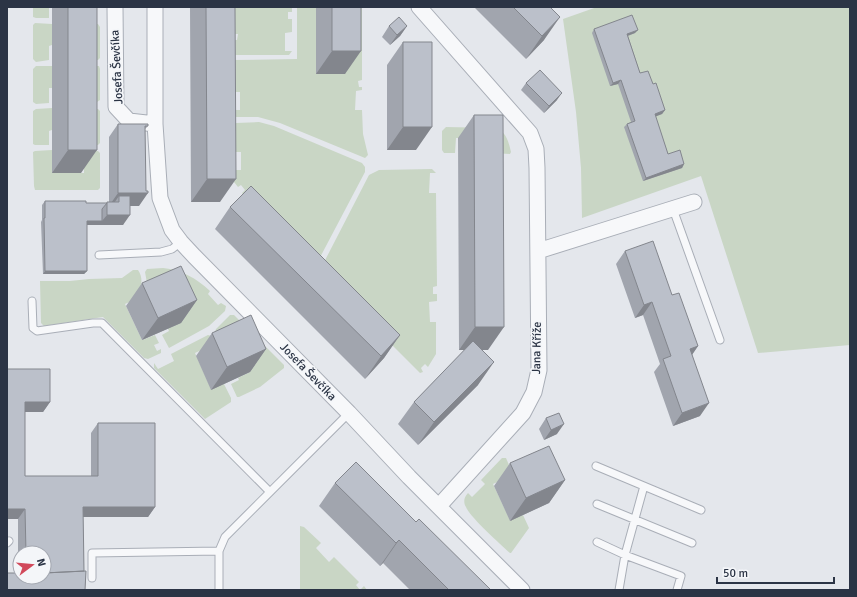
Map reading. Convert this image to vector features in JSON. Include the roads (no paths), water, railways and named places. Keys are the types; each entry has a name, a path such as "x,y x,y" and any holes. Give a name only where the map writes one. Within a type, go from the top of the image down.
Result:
{"street":[{"name":"Josefa Ševčíka","path":"115,7 116,107 130,121 155,124"},
{"name":"Josefa Ševčíka","path":"155,7 155,124 160,198 172,230 181,242 438,506 522,590"},
{"name":"Jana Kříže","path":"419,7 530,133 536,149 537,162 539,370 534,392 523,413 438,506"},
{"path":"538,251 694,202"}],"lane":[{"path":"673,209 720,340"},
{"path":"99,255 161,252 172,249 181,242"},
{"path":"32,301 33,328 37,331 93,323 102,324 105,326 270,492"},
{"path":"219,590 219,551 221,544 230,531 349,413"},
{"path":"596,466 701,510"},
{"path":"619,590 625,555 644,486"},
{"path":"597,504 692,543"},
{"path":"597,542 625,555 681,576 677,590"},
{"path":"92,578 92,553 219,551"}]}
